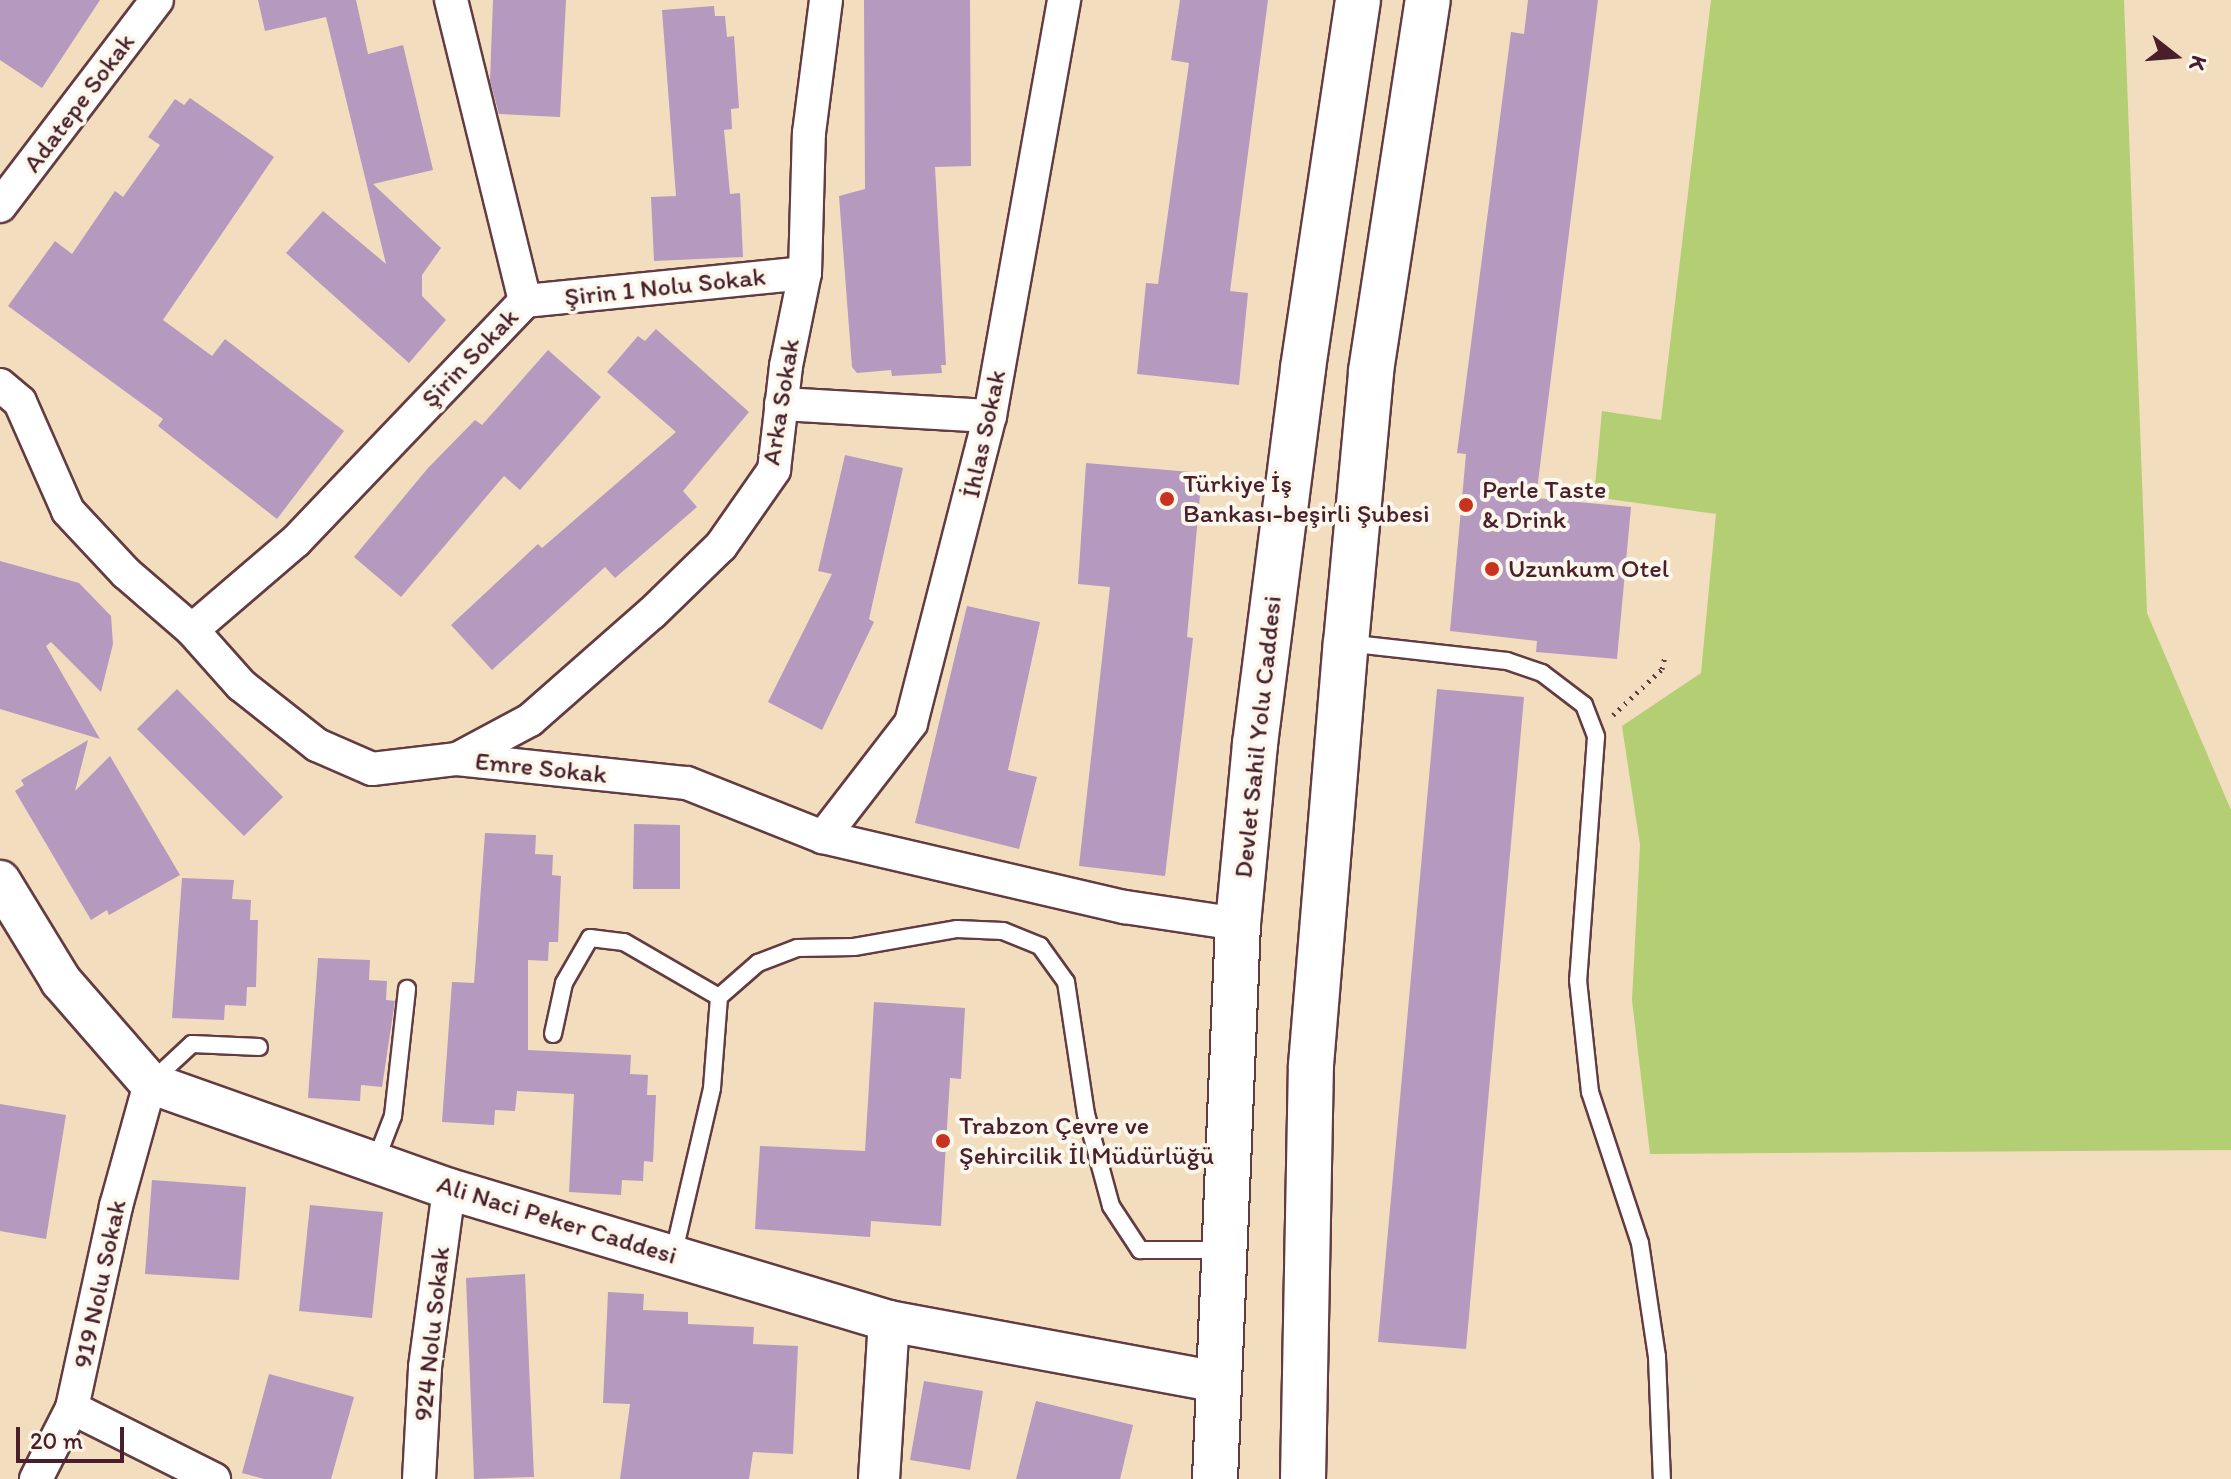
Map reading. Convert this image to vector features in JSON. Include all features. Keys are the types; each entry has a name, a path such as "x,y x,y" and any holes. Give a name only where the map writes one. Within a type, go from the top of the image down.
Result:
{"main road":[{"name":"Devlet Sahil Yolu Caddesi","path":"1215,1479 1238,924 1303,368 1358,0"},
{"path":"1303,1479 1311,1065 1346,643 1371,371 1428,0"}],"street":[{"name":"Adatepe Sokak","path":"0,206 157,0"},
{"name":"Şirin Sokak","path":"192,630 296,541 525,301 451,0"},
{"name":"Arka Sokak","path":"457,759 530,720 721,546 774,470 781,404 805,273 809,133 826,0"},
{"name":"İhlas Sokak","path":"823,837 911,723 990,416 1064,0"},
{"name":"Şirin 1 Nolu Sokak","path":"525,301 805,273"},
{"name":"Emre Sokak","path":"0,385 20,402 68,511 126,573 192,630 241,685 317,745 372,769 457,759 687,783 823,837 1125,907 1238,924"},
{"path":"781,404 990,416"},
{"path":"0,881 61,981 150,1083"},
{"name":"Ali Naci Peker Caddesi","path":"150,1083 376,1160 449,1189 676,1245 889,1321 1219,1382"},
{"name":"919 Nolu Sokak","path":"36,1479 72,1408 116,1206 150,1083"},
{"name":"924 Nolu Sokak","path":"419,1479 425,1367 449,1189"},
{"path":"879,1479 889,1321"},
{"path":"72,1408 214,1479"}],"lane":[{"path":"1346,643 1507,661 1542,673 1584,705 1593,730 1578,980 1590,1092 1640,1243 1657,1357 1662,1479"},
{"path":"676,1245 712,1088 719,997 758,963 797,948 869,945 957,929 1003,931 1040,946 1066,982 1086,1114 1111,1206 1140,1250 1224,1250"},
{"path":"553,1034 564,983 590,938 624,942 719,997"},
{"path":"376,1160 393,1116 407,989"},
{"path":"150,1083 192,1044 259,1047"}],"path":[{"path":"1593,730 1630,703 1662,669 1665,656"}],"green space":[{"path":"1711,0 2124,0 2147,613 2231,810 2231,1150 1650,1154 1632,1000 1640,845 1622,726 1701,673 1716,514 1594,497 1602,411 1661,420"}],"building":[{"path":"0,0 100,0 42,88 0,60"},
{"path":"258,0 356,0 368,54 403,45 433,170 373,184 441,248 422,275 422,296 446,320 409,363 286,253 323,211 386,264 326,17 265,31"},
{"path":"493,0 566,0 560,117 499,114 490,81"},
{"path":"864,0 970,0 971,166 935,167 946,365 941,365 942,373 892,376 891,370 857,373 852,367 839,196 865,189"},
{"path":"1180,0 1268,0 1230,291 1248,293 1239,385 1137,374 1146,283 1158,284 1189,63 1171,60"},
{"path":"1528,0 1598,0 1536,498 1631,507 1617,659 1536,652 1537,641 1450,631 1466,454 1457,453 1511,32 1524,34"},
{"path":"714,6 715,16 725,16 727,37 734,36 739,108 731,109 732,129 724,130 730,194 740,193 743,257 654,261 651,197 676,196 662,10"},
{"path":"190,98 274,157 163,320 212,356 225,339 344,431 277,519 158,426 163,419 8,306 55,241 72,254 115,191 123,197 160,145 148,137 175,99 184,105"},
{"path":"656,329 749,412 683,491 697,507 615,578 605,567 492,670 451,625 538,544 542,548 676,432 607,372 638,336 645,341"},
{"path":"548,350 601,397 520,490 504,476 401,597 354,557 428,468 475,420 482,425"},
{"path":"845,455 903,468 869,619 874,622 822,730 768,702 832,574 818,571"},
{"path":"1086,463 1202,473 1187,637 1193,638 1165,876 1079,866 1110,587 1078,584"},
{"path":"0,561 79,583 111,616 113,644 101,692 51,642 46,646 100,739 0,709"},
{"path":"967,606 1040,622 1008,770 1037,777 1019,849 915,823"},
{"path":"177,689 283,797 244,836 137,729"},
{"path":"1437,689 1524,697 1466,1349 1378,1342"},
{"path":"88,740 75,791 110,756 180,875 109,915 107,910 91,920 15,791 24,785 21,780"},
{"path":"634,824 680,825 680,889 633,889"},
{"path":"485,833 536,835 535,854 553,855 552,875 561,876 558,942 549,942 548,961 528,960 528,1050 631,1055 630,1074 648,1075 647,1095 656,1095 653,1162 644,1161 643,1181 622,1180 621,1195 569,1192 574,1094 517,1091 515,1111 495,1110 494,1125 442,1122 452,982 474,983"},
{"path":"182,878 234,880 232,899 251,900 250,920 258,920 256,987 247,987 246,1006 225,1005 224,1020 172,1018"},
{"path":"318,958 370,960 369,980 387,981 386,1000 395,1001 382,1087 361,1085 360,1101 308,1098"},
{"path":"874,1002 965,1008 961,1079 950,1078 941,1226 871,1221 870,1237 755,1229 760,1146 865,1151"},
{"path":"0,1104 66,1115 46,1239 0,1231"},
{"path":"152,1180 246,1187 239,1280 145,1274"},
{"path":"310,1205 383,1212 372,1318 299,1311"},
{"path":"525,1274 534,1477 474,1479 466,1278"},
{"path":"608,1292 644,1294 643,1310 688,1312 688,1324 754,1327 753,1344 798,1346 793,1454 753,1452 749,1479 620,1479 630,1404 603,1403"},
{"path":"269,1374 354,1397 331,1479 264,1479 242,1473"},
{"path":"924,1381 983,1391 970,1470 910,1460"},
{"path":"1036,1401 1133,1425 1120,1479 1016,1479"}],"place":[{"name":"Türkiye İş Bankası-beşirli Şubesi","path":"1167,499"},
{"name":"Perle Taste & Drink","path":"1466,505"},
{"name":"Uzunkum Otel","path":"1492,569"},
{"name":"Trabzon Çevre ve Şehircilik İl Müdürlüğü","path":"943,1141"}]}
